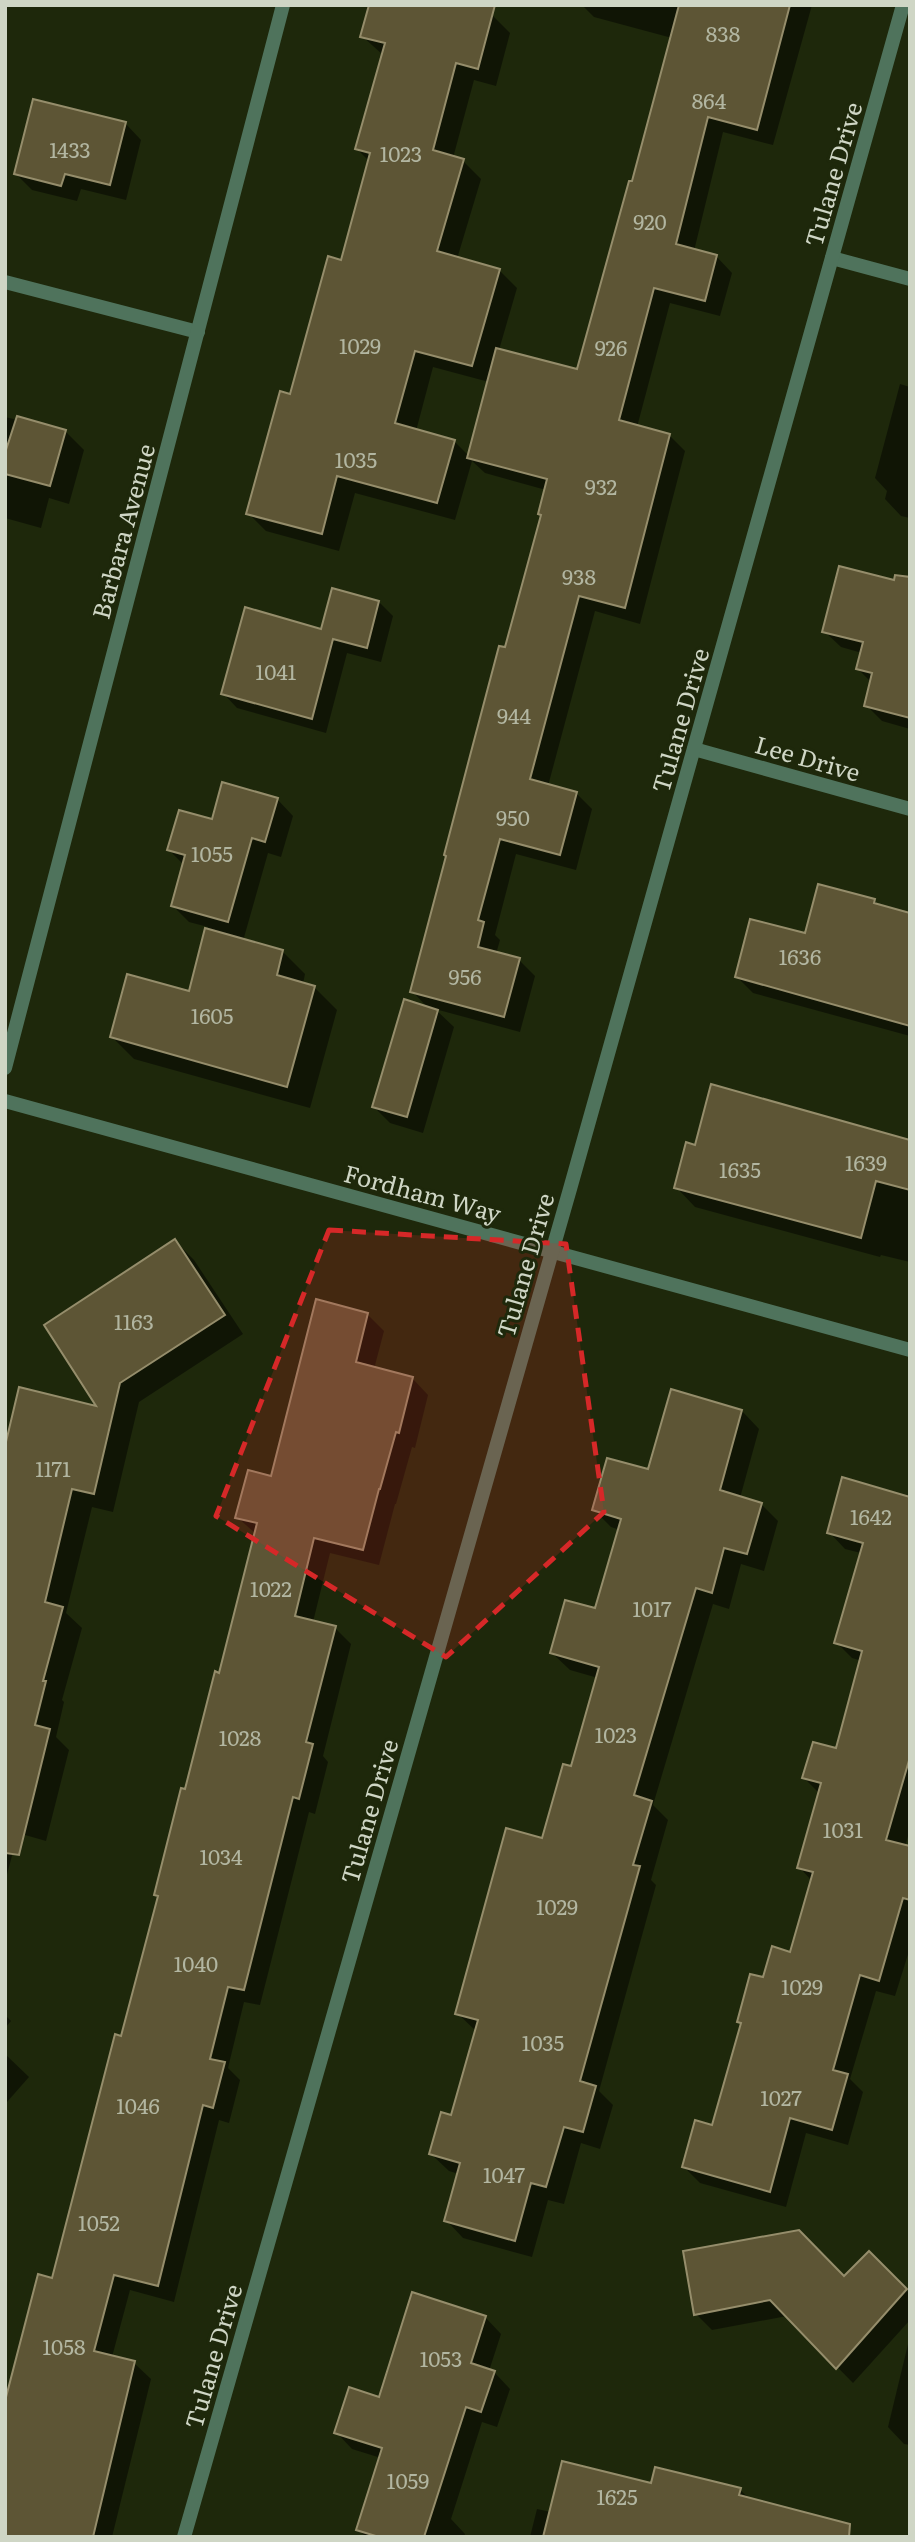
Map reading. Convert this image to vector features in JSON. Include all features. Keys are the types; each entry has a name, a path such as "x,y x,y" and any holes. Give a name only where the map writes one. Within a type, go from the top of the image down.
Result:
{"street":[{"name":"Barbara Avenue","path":"5,1069 283,5"},
{"name":"Tulane Drive","path":"184,2537 552,1251 903,5"},
{"path":"832,258 910,279"},
{"path":"5,282 198,332"},
{"name":"Lee Drive","path":"694,749 910,809"},
{"name":"Fordham Way","path":"5,1101 910,1350"}],"highlighted area":[{"path":"329,1230 566,1244 604,1512 446,1657 216,1516"}],"building":[{"path":"369,5 495,5 478,69 456,63 433,150 464,159 437,251 500,269 472,366 415,351 395,423 455,440 437,503 337,476 322,534 246,514 280,391 290,394 328,256 341,260 370,153 355,149 385,43 360,37"},
{"path":"679,5 790,5 757,130 708,117 676,244 717,255 705,301 654,288 619,420 670,434 625,608 579,596 530,779 577,792 560,855 500,839 478,920 484,922 478,947 520,958 504,1017 410,992 499,646 505,647 541,515 538,514 547,479 467,458 496,348 577,369 629,181 632,181"},
{"path":"33,99 126,122 110,185 65,174 61,186 14,174"},
{"path":"17,416 66,430 50,486 5,474 5,453"},
{"path":"839,566 894,580 895,575 910,577 910,718 864,706 872,673 856,669 863,642 822,632"},
{"path":"332,588 379,601 367,648 333,639 312,719 221,694 245,607 321,629"},
{"path":"222,782 278,798 265,842 252,838 228,922 171,906 185,855 167,850 179,810 212,819"},
{"path":"818,884 875,899 874,903 910,913 910,1026 735,977 750,919 805,933"},
{"path":"205,928 283,950 277,975 315,986 287,1087 110,1037 127,974 189,991"},
{"path":"404,999 438,1010 407,1117 372,1107"},
{"path":"711,1084 910,1140 910,1190 876,1181 861,1238 674,1188 686,1142 695,1145"},
{"path":"175,1239 225,1315 120,1383 94,1494 72,1489 45,1602 63,1607 43,1681 46,1681 35,1725 50,1729 19,1855 5,1853 5,1446 19,1387 96,1406 44,1325"},
{"path":"316,1299 368,1313 356,1362 413,1377 399,1433 396,1432 363,1550 314,1538 295,1616 336,1626 306,1742 313,1744 299,1799 293,1797 244,1990 228,1987 210,2059 225,2062 213,2108 203,2105 158,2286 114,2275 94,2351 135,2361 93,2537 5,2537 5,2401 38,2274 52,2278 115,2034 121,2036 158,1896 154,1895 181,1788 185,1789 215,1671 219,1673 257,1523 235,1518 248,1470 271,1476"},
{"path":"671,1389 742,1410 720,1490 762,1503 747,1554 724,1548 712,1593 696,1588 634,1795 652,1801 633,1865 640,1866 580,2081 596,2086 583,2132 564,2127 546,2187 531,2183 515,2241 444,2221 460,2163 429,2154 441,2112 451,2115 478,2020 455,2014 506,1828 542,1838 563,1764 571,1766 599,1667 550,1653 565,1600 595,1608 621,1519 592,1510 607,1458 648,1469"},
{"path":"842,1477 910,1497 910,1757 886,1840 910,1846 910,1900 903,1898 879,1981 860,1975 833,2070 848,2074 832,2130 790,2118 770,2192 682,2167 695,2120 712,2125 741,2023 737,2022 750,1974 763,1977 772,1946 790,1952 813,1872 797,1868 821,1783 802,1778 813,1742 836,1748 862,1651 834,1643 863,1543 827,1533"},
{"path":"799,2230 844,2276 869,2251 907,2289 836,2369 770,2300 694,2315 683,2251"},
{"path":"412,2292 486,2316 471,2363 495,2371 481,2412 466,2407 424,2537 379,2537 356,2530 382,2448 334,2433 349,2387 379,2397"},
{"path":"562,2461 651,2483 655,2467 741,2488 739,2495 850,2524 849,2537 543,2537"}]}
